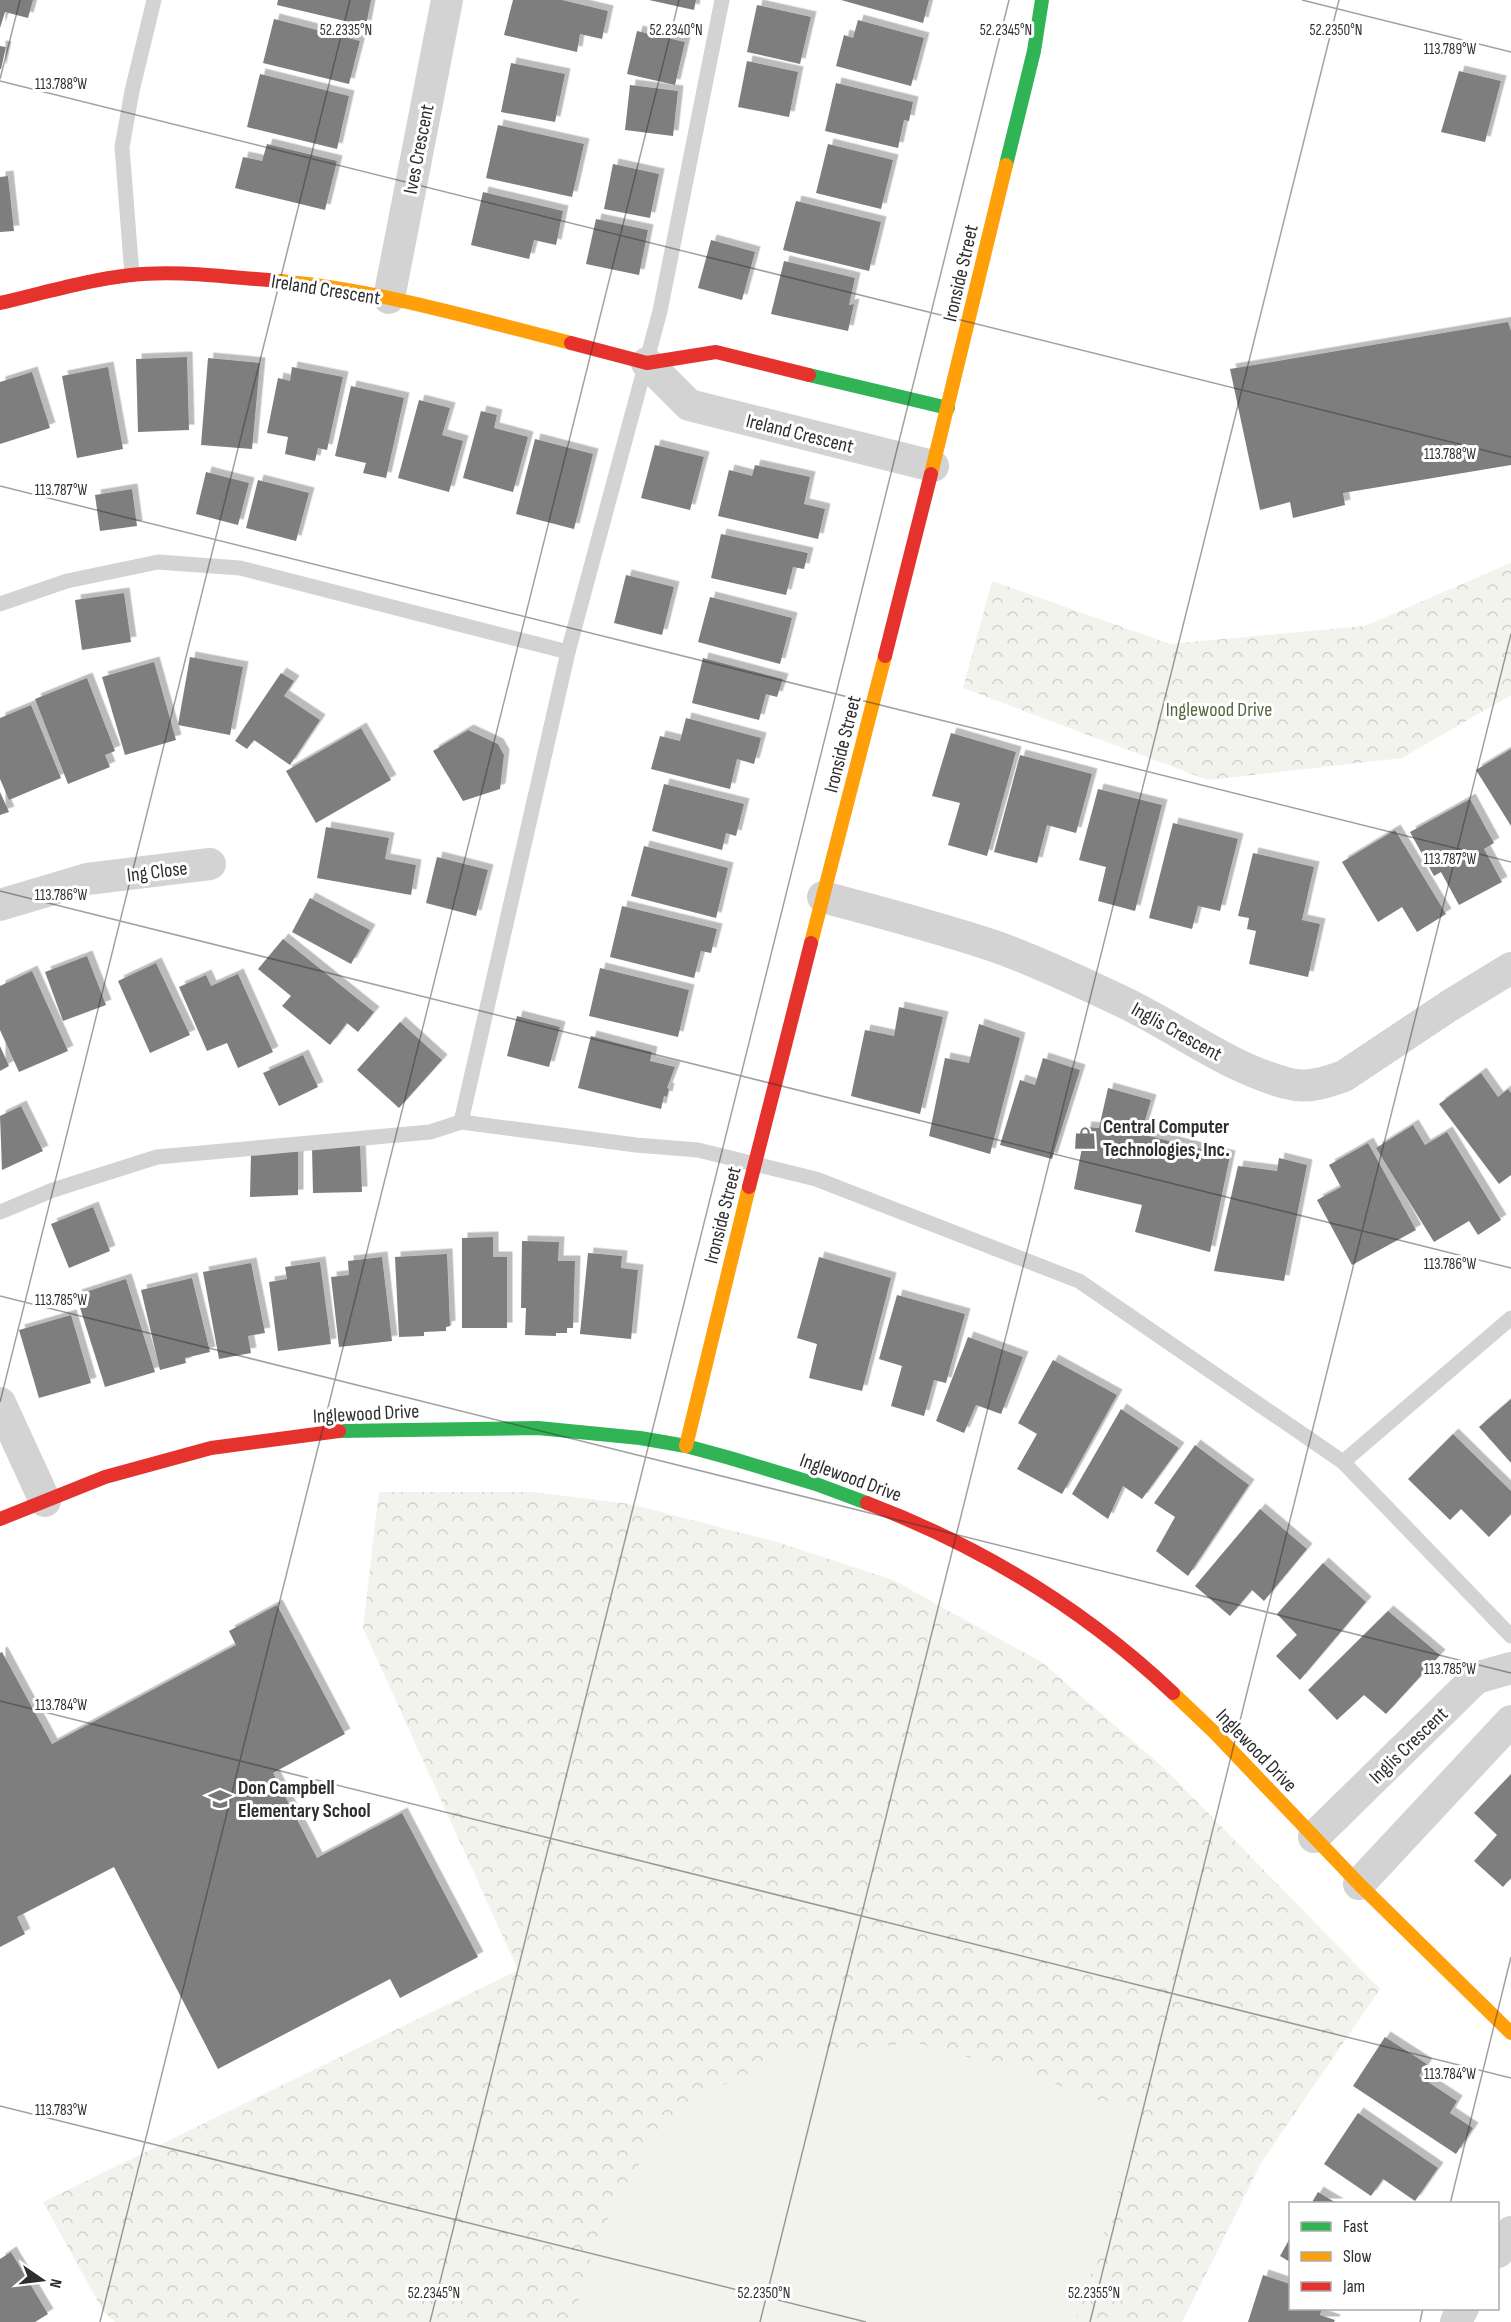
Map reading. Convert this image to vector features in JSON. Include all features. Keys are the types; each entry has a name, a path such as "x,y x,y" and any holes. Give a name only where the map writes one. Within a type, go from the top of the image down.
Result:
{"street":[{"name":"Ives Crescent","path":"389,298 447,0"},
{"name":"Ironside Street","path":"686,1446 755,1164 948,408 1034,51 1042,0"},
{"name":"Ironside Street","path":"1034,51 1054,0"},
{"name":"Ireland Crescent","path":"0,303 93,281 132,275 186,274 296,282 343,288 446,310 647,363 716,352 948,408"},
{"name":"Ireland Crescent","path":"647,363 689,405 933,466"},
{"name":"Ing Close","path":"0,905 87,879 210,864"},
{"name":"Inglis Crescent","path":"823,897 936,927 996,947 1059,972 1133,1006 1247,1070 1290,1084 1307,1086 1325,1083 1344,1076 1511,968"},
{"path":"0,1403 45,1501"},
{"name":"Inglewood Drive","path":"0,1519 105,1477 211,1449 349,1430 538,1428 640,1438 686,1446 816,1484 916,1521 1006,1569 1078,1614 1152,1673 1215,1733 1359,1884 1511,2033"},
{"name":"Inglis Crescent","path":"1314,1837 1476,1678 1511,1668"},
{"path":"1359,1884 1511,1721"},
{"path":"1499,2249 1511,2232"}],"lane":[{"path":"132,275 122,147 132,91 154,0"},
{"path":"461,1122 568,652 662,300 722,0"},
{"path":"0,604 67,581 159,562 240,568 568,652"},
{"path":"0,1212 53,1190 157,1158 430,1132 461,1122 636,1145 698,1150 816,1179 1079,1281 1343,1462 1511,1636"},
{"path":"1343,1462 1511,1318"}],"green space":[{"name":"Inglewood Drive","path":"1511,563 1511,695 1402,758 1208,780 963,688 992,581 1170,644 1365,626"},
{"path":"379,1492 533,1492 630,1504 777,1542 893,1580 1043,1663 1166,1770 1380,1989 1261,2163 1182,2322 115,2322 103,2311 43,2202 518,1970 363,1628"},
{"path":"916,2043 1027,2073 1142,2117 1075,2322 572,2322 596,2239 657,2133 698,2097 792,2053"}],"building":[{"path":"0,0 33,0 28,18 5,12 0,28"},
{"path":"278,0 371,0 366,26 277,5"},
{"path":"513,0 562,0 608,11 602,39 580,34 577,52 504,35"},
{"path":"649,0 696,0 694,10"},
{"path":"841,0 929,0 923,23"},
{"path":"757,5 811,17 800,64 747,52"},
{"path":"274,19 360,41 349,84 263,63"},
{"path":"858,20 924,38 911,86 836,66 844,35 853,38"},
{"path":"637,31 685,42 675,85 627,74"},
{"path":"0,46 6,47 1,69 0,69"},
{"path":"747,61 798,72 789,117 738,107"},
{"path":"511,63 565,74 555,122 501,112"},
{"path":"1459,71 1501,81 1485,142 1441,132"},
{"path":"260,74 349,96 337,149 247,127"},
{"path":"836,83 913,102 909,121 904,120 898,148 825,131"},
{"path":"630,85 678,91 673,136 625,130"},
{"path":"498,125 584,144 572,197 486,178"},
{"path":"267,144 337,161 325,210 235,188 243,157 262,161"},
{"path":"828,144 893,160 881,209 816,193"},
{"path":"613,164 659,174 650,218 604,209"},
{"path":"8,176 14,231 0,232 0,177"},
{"path":"483,192 563,211 556,245 534,240 529,259 471,245"},
{"path":"796,201 881,222 869,271 783,250"},
{"path":"596,219 648,230 639,275 586,264"},
{"path":"711,240 755,252 742,300 698,288"},
{"path":"784,261 855,278 849,305 854,304 848,331 771,314"},
{"path":"1508,322 1511,331 1511,465 1343,493 1345,505 1293,518 1290,502 1260,510 1230,369"},
{"path":"187,357 189,430 138,432 136,359"},
{"path":"208,358 260,363 252,449 201,445"},
{"path":"108,367 123,449 77,458 62,376"},
{"path":"292,367 343,377 327,450 318,448 315,461 285,454 288,437 267,433 278,378 290,381"},
{"path":"32,372 50,428 0,444 0,382"},
{"path":"351,386 404,398 386,478 363,473 366,463 335,456"},
{"path":"419,400 450,408 442,435 463,441 449,492 398,478"},
{"path":"481,411 497,415 494,428 528,437 513,492 463,478"},
{"path":"535,439 593,454 574,529 516,514"},
{"path":"655,445 704,457 690,510 641,498"},
{"path":"755,465 810,477 804,504 825,509 818,539 718,516 729,470 752,476"},
{"path":"206,472 249,483 238,525 196,514"},
{"path":"258,480 309,493 296,541 246,528"},
{"path":"132,489 137,526 100,531 95,495"},
{"path":"721,534 808,553 804,569 793,567 786,595 711,578"},
{"path":"626,575 674,587 662,635 614,623"},
{"path":"124,593 131,642 82,650 75,600"},
{"path":"710,597 792,618 780,664 698,642"},
{"path":"190,657 243,667 230,735 178,725"},
{"path":"703,658 783,679 777,697 766,694 759,720 692,703"},
{"path":"154,662 176,740 125,755 102,677"},
{"path":"281,673 294,681 284,696 320,720 290,765 254,740 247,749 235,741"},
{"path":"87,678 115,751 105,755 110,767 68,784 35,699"},
{"path":"31,705 61,778 9,800 0,779 0,718"},
{"path":"686,718 761,738 754,764 737,759 730,789 651,769 660,736 680,741"},
{"path":"361,728 391,780 316,823 286,771"},
{"path":"468,730 498,744 504,755 500,789 463,801 433,751"},
{"path":"951,733 1016,752 987,856 948,845 960,803 932,796"},
{"path":"1511,749 1511,826 1476,770"},
{"path":"1020,755 1092,774 1076,833 1047,825 1037,863 994,852"},
{"path":"664,784 744,804 736,836 726,833 722,850 652,831"},
{"path":"1098,789 1162,805 1135,911 1098,901 1106,867 1079,860"},
{"path":"0,792 9,812 0,815"},
{"path":"1470,799 1494,843 1484,849 1502,882 1459,905 1441,872 1434,876 1410,832"},
{"path":"1173,823 1238,839 1220,911 1198,906 1192,929 1149,918"},
{"path":"326,827 389,838 385,859 416,865 411,895 317,878"},
{"path":"1395,830 1446,914 1417,932 1402,907 1378,922 1342,862"},
{"path":"644,846 728,868 716,918 631,896"},
{"path":"1253,853 1314,867 1302,920 1320,924 1308,977 1249,964 1256,931 1247,929 1249,918 1238,916"},
{"path":"437,857 488,870 476,916 426,903"},
{"path":"310,898 370,930 351,964 292,932"},
{"path":"622,906 717,929 711,953 701,951 694,978 610,957"},
{"path":"283,939 374,1012 358,1032 347,1023 330,1045 282,1006 291,996 258,969"},
{"path":"87,956 106,1005 63,1021 45,972"},
{"path":"156,963 190,1035 150,1053 118,981"},
{"path":"600,968 689,990 678,1037 589,1016"},
{"path":"32,971 68,1051 19,1072 0,1030 0,986"},
{"path":"238,974 273,1052 238,1068 227,1043 207,1051 179,987 206,975 211,986"},
{"path":"899,1007 943,1017 920,1114 851,1096 865,1030 894,1036"},
{"path":"517,1016 560,1027 549,1067 507,1056"},
{"path":"400,1022 442,1060 399,1108 357,1070"},
{"path":"979,1024 1020,1038 990,1154 929,1136 945,1058 969,1063"},
{"path":"591,1036 652,1052 650,1061 675,1067 667,1088 669,1089 667,1097 664,1096 661,1109 578,1088"},
{"path":"0,1046 9,1066 0,1071"},
{"path":"303,1055 318,1087 279,1106 263,1073"},
{"path":"1043,1058 1080,1070 1052,1159 1000,1145 1020,1080 1035,1085"},
{"path":"1481,1073 1498,1097 1508,1089 1511,1093 1511,1175 1499,1184 1439,1104"},
{"path":"1108,1088 1151,1100 1141,1134 1230,1156 1210,1252 1135,1232 1142,1205 1074,1189 1086,1127 1099,1128"},
{"path":"21,1106 43,1151 2,1170 0,1116"},
{"path":"1413,1125 1425,1145 1447,1132 1501,1220 1478,1235 1469,1221 1434,1242 1376,1148"},
{"path":"1368,1143 1416,1230 1352,1265 1317,1200 1341,1187 1329,1165"},
{"path":"360,1144 362,1192 313,1193 312,1146"},
{"path":"298,1149 298,1195 250,1197 251,1153"},
{"path":"1279,1158 1307,1165 1284,1281 1214,1271 1238,1166 1277,1171"},
{"path":"93,1207 110,1251 69,1268 51,1224"},
{"path":"493,1237 493,1257 507,1257 507,1328 462,1328 462,1238"},
{"path":"522,1241 559,1242 558,1261 575,1261 573,1328 567,1328 567,1333 556,1333 556,1336 525,1335 526,1308 521,1308"},
{"path":"588,1253 622,1256 621,1268 638,1270 631,1339 580,1334"},
{"path":"447,1254 450,1326 446,1327 446,1331 424,1332 424,1336 399,1337 395,1257"},
{"path":"382,1257 392,1341 339,1347 331,1277 349,1275 348,1261"},
{"path":"819,1257 891,1278 862,1391 809,1378 817,1344 797,1338"},
{"path":"320,1262 331,1344 278,1351 269,1282 287,1279 285,1267"},
{"path":"251,1263 265,1333 248,1336 251,1353 219,1359 203,1272"},
{"path":"192,1278 210,1352 185,1358 186,1363 160,1370 141,1290"},
{"path":"126,1279 155,1372 105,1387 76,1295"},
{"path":"897,1295 965,1314 946,1383 934,1380 924,1416 891,1406 902,1366 879,1359"},
{"path":"71,1315 91,1383 39,1398 19,1330"},
{"path":"968,1337 1023,1357 1001,1414 976,1405 964,1433 936,1421"},
{"path":"1053,1360 1117,1395 1062,1494 1017,1469 1037,1434 1018,1423"},
{"path":"1511,1399 1511,1463 1479,1427"},
{"path":"1121,1409 1179,1448 1142,1499 1123,1486 1108,1519 1072,1494"},
{"path":"1453,1434 1511,1491 1511,1514 1489,1537 1461,1509 1450,1520 1408,1479"},
{"path":"1195,1445 1249,1485 1188,1576 1156,1551 1175,1517 1154,1503"},
{"path":"1260,1509 1307,1549 1264,1601 1252,1590 1230,1616 1195,1586"},
{"path":"1323,1563 1366,1602 1300,1680 1276,1656 1297,1635 1277,1614"},
{"path":"277,1605 345,1734 273,1773 317,1858 402,1813 478,1957 400,1998 390,1979 218,2069 114,1867 17,1917 25,1934 0,1947 0,1653 2,1652 52,1744 236,1645 229,1631"},
{"path":"1388,1611 1440,1655 1386,1714 1364,1695 1337,1720 1308,1690"},
{"path":"1511,1774 1511,1878 1503,1887 1474,1861 1497,1835 1474,1813"},
{"path":"1385,2037 1427,2064 1419,2076 1457,2101 1450,2113 1473,2128 1456,2154 1353,2086"},
{"path":"1358,2113 1438,2168 1415,2201 1383,2179 1371,2196 1324,2164"},
{"path":"1318,2192 1335,2202 1312,2202"},
{"path":"1289,2240 1289,2261 1280,2256"},
{"path":"11,2252 48,2314 35,2322 0,2322 0,2259"},
{"path":"1263,2275 1289,2284 1289,2310 1321,2310 1320,2315 1335,2320 1334,2322 1248,2322"}],"traffic: fast":[{"path":"1006,165 1034,51 1042,0"},
{"path":"809,375 948,408"},
{"path":"339,1431 538,1428 640,1438 686,1446 730,1458 816,1484 867,1503"}],"traffic: slow":[{"path":"931,474 1006,165"},
{"path":"269,280 384,297 571,343"},
{"path":"811,943 885,656"},
{"path":"686,1446 749,1187"},
{"path":"1173,1693 1215,1733 1359,1884 1511,2033"}],"traffic: jam":[{"path":"0,303 82,283 131,275 182,274 269,280"},
{"path":"571,343 647,363 716,352 809,375"},
{"path":"885,656 931,474"},
{"path":"749,1187 811,943"},
{"path":"0,1519 105,1477 211,1448 339,1431"},
{"path":"867,1503 950,1539 1029,1583 1104,1634 1173,1693"}],"place":[{"name":"Central Computer Technologies, Inc.","path":"1085,1138"},
{"name":"Don Campbell Elementary School","path":"220,1799"}]}
